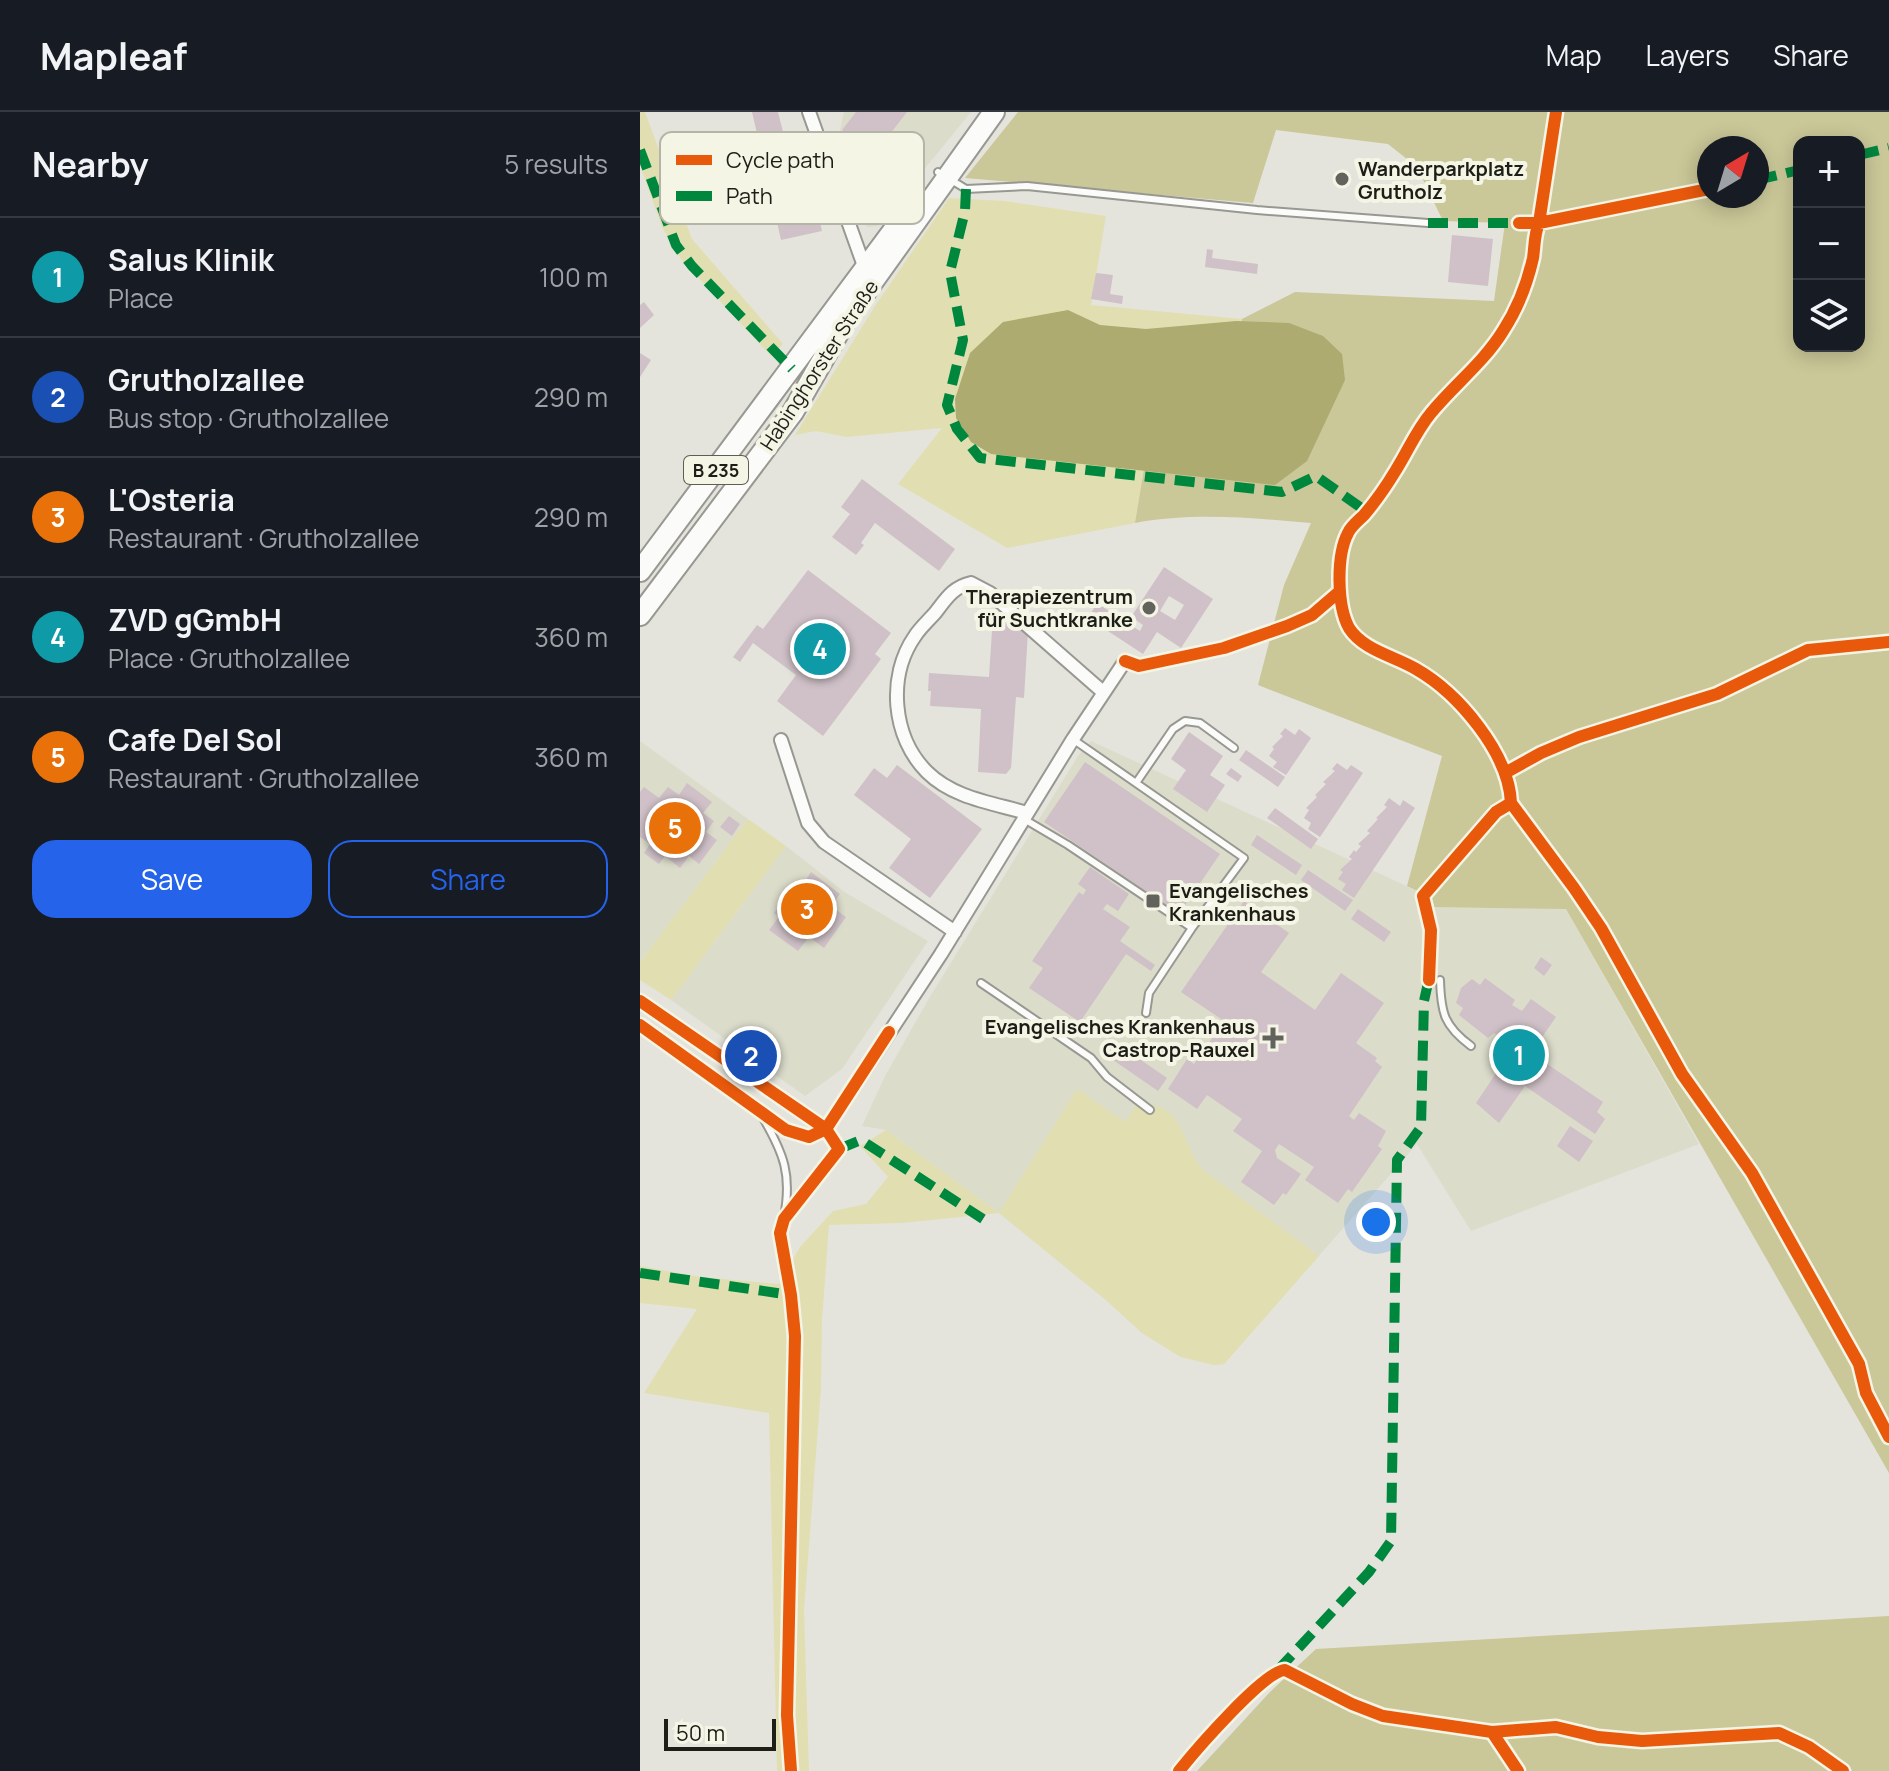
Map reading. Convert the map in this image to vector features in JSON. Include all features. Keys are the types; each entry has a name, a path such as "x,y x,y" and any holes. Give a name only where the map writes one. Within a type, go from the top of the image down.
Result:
{"main road":[{"name":"Habinghorster Straße","path":"924,204 987,112"},
{"name":"Habinghorster Straße","path":"924,198 994,112"},
{"name":"Habinghorster Straße","path":"640,571 792,369 864,266 901,224"},
{"name":"Habinghorster Straße","path":"640,615 793,412 846,319 910,224"},
{"path":"846,319 851,299 866,276 864,266"}],"street":[{"path":"809,112 816,132"},
{"path":"849,224 864,266"},
{"path":"1026,816 962,795 928,773 915,756 904,738 896,701 902,665 913,638 957,586 971,583 990,593 1103,692"},
{"path":"640,1025 786,1130 809,1137 826,1129 955,932 1073,739 1125,661"},
{"path":"781,740 808,823 824,842 955,932"},
{"path":"640,1001 826,1129"}],"lane":[{"path":"943,176 966,189 1027,186 1257,210 1428,223"},
{"path":"1136,783 1173,729 1185,721 1200,723 1234,748"},
{"path":"1073,739 1244,858 1149,993 1146,1013"},
{"path":"1026,816 1192,928"},
{"path":"1440,980 1445,1020 1453,1033 1471,1046"},
{"path":"981,983 1091,1058 1107,1077 1150,1110"},
{"path":"759,1112 780,1147 788,1174 780,1233 795,1336 787,1715 791,1771"},
{"path":"784,1219 839,1149 826,1129"}],"shaded area":[{"path":"640,112 645,112 660,153 660,221 640,165"},
{"path":"844,112 971,112 924,170 924,132 840,132"},
{"path":"1018,112 1889,112 1889,1473 1566,909 1428,907 1426,895 1407,886 1442,756 1258,685 1284,585 1311,523 1201,517 1135,523 1146,457 1245,451 1242,319 1295,292 1494,301 1505,223 1443,221 1417,167 1388,144 1276,130 1253,203 965,178"},
{"path":"949,198 1005,201 1106,216 1091,305 1242,319 1245,451 1146,457 1135,523 1007,548 898,484 942,428 846,437 816,431 795,435 875,306"},
{"path":"661,224 686,224 692,239 783,344 771,356 681,259"},
{"path":"1068,310 1100,325 1146,329 1236,321 1289,323 1323,336 1342,354 1345,380 1307,461 1275,485 991,454 971,442 956,418 955,399 970,353 1003,322"},
{"path":"640,741 748,819 640,962"},
{"name":"Evangelisches Krankenhaus Castrop-Rauxel","path":"1091,741 1426,895 1428,907 1566,909 1699,1144 1471,1231 1417,1144 1224,1364 1214,1365 1181,1357 1142,1333 999,1213 886,1130 862,1126 885,1076 928,1000 1078,756"},
{"path":"748,819 786,846 671,1000 640,980 640,962"},
{"path":"786,846 846,893 928,941 842,1069 805,1096 671,1000"},
{"path":"1077,1089 1125,1122 1136,1106 1156,1106 1165,1110 1179,1125 1204,1171 1319,1256 1224,1364 1214,1365 1181,1357 1142,1333 999,1213"},
{"path":"886,1130 999,1213 902,1223 829,1225 821,1388 804,1611 809,1771 777,1771 769,1413 644,1393 697,1309 640,1303 640,1266 700,1277 779,1284 800,1247 833,1211 866,1204 888,1177 860,1146"},
{"path":"1889,1616 1889,1771 1197,1771 1270,1692 1316,1649"}],"building":[{"path":"752,112 778,112 783,132 757,132"},
{"path":"856,112 907,112 892,132 842,130"},
{"path":"777,224 820,224 822,231 781,240"},
{"path":"1452,235 1493,239 1488,286 1448,282"},
{"path":"1207,249 1213,250 1212,258 1258,264 1257,274 1205,267"},
{"path":"1096,273 1113,275 1110,294 1123,296 1122,304 1091,299"},
{"path":"644,302 654,315 640,328 640,305"},
{"path":"640,353 651,360 640,377"},
{"path":"862,479 955,549 939,571 875,523 856,555 832,537 850,514 841,507"},
{"name":"Therapiezentrum für Suchtkranke","path":"1164,567 1213,599 1181,648 1157,632 1143,654 1088,618 1097,603 1140,631 1143,625 1131,617","holes":["1169,596 1184,605 1175,620 1160,611"]},
{"path":"808,570 891,633 875,654 881,659 823,736 777,701 796,675 753,643 740,662 733,657 757,625 763,629"},
{"path":"993,615 1010,616 1009,625 1019,625 1019,630 1028,631 1024,698 1016,697 1011,768 1006,774 978,772 981,709 930,706 931,691 928,691 929,673 989,677"},
{"path":"1285,728 1295,735 1299,729 1311,738 1286,775 1273,767 1277,762 1269,756"},
{"path":"1189,732 1223,756 1210,775 1225,785 1207,812 1173,789 1186,770 1171,759"},
{"path":"1246,750 1285,777 1278,787 1239,760"},
{"path":"1085,762 1220,854 1179,914 1044,822"},
{"path":"1337,763 1347,770 1351,765 1363,773 1320,837 1308,829 1311,823 1304,818 1309,810 1306,808 1326,784 1323,782 1335,771 1332,769"},
{"path":"897,765 982,829 930,898 889,868 911,839 854,795 874,768 887,778"},
{"path":"1231,768 1242,776 1238,782 1226,774"},
{"path":"687,783 712,802 703,813 714,821 706,832 717,840 699,864 689,856 680,868 665,856 659,864 644,853 650,844 640,837 640,792 644,787 659,798 668,787 679,795"},
{"path":"1389,798 1400,806 1403,800 1415,808 1354,898 1342,890 1346,884 1338,879 1343,872 1340,870 1370,833 1367,831 1387,807 1384,805"},
{"path":"1275,808 1318,839 1311,849 1267,818"},
{"path":"729,816 740,824 732,836 720,827"},
{"path":"1257,835 1302,865 1296,875 1251,845"},
{"path":"1090,867 1129,894 1118,911 1107,904 1103,909 1130,927 1120,941 1155,965 1151,971 1126,954 1080,1022 1029,988 1043,968 1032,961 1079,892 1083,895 1086,890 1078,884"},
{"path":"1308,870 1353,900 1345,911 1301,880"},
{"path":"811,872 840,894 831,906 846,917 824,948 809,937 798,951 769,930 779,917 774,913 797,883 802,886"},
{"path":"1244,901 1289,933 1261,972 1315,1010 1341,973 1384,1003 1356,1043 1377,1058 1375,1061 1382,1067 1349,1116 1354,1120 1359,1113 1386,1131 1378,1146 1382,1149 1352,1192 1348,1189 1338,1203 1305,1180 1314,1167 1279,1144 1275,1150 1277,1158 1301,1174 1286,1195 1283,1193 1274,1205 1241,1182 1262,1151 1233,1131 1242,1119 1207,1095 1197,1109 1168,1089 1187,1059 1194,1064 1224,1021 1181,992"},
{"path":"1358,909 1391,932 1384,942 1351,919"},
{"path":"1541,957 1552,965 1544,976 1534,968"},
{"path":"1485,978 1515,1000 1512,1005 1522,1011 1531,999 1556,1017 1531,1053 1603,1102 1597,1112 1605,1119 1595,1134 1525,1086 1499,1123 1476,1103 1507,1057 1496,1048 1503,1039 1494,1033 1488,1038 1459,1015 1463,1008 1456,1003 1461,988 1472,979 1480,985"},
{"path":"1109,1038 1167,1078 1158,1091 1100,1051"},
{"path":"1570,1126 1593,1141 1579,1162 1557,1146"}],"marked path":[{"path":"1865,154 1889,148"},
{"path":"640,150 660,203"},
{"path":"1769,177 1793,171"},
{"path":"966,189 965,211 950,272 963,340 947,405 957,429 980,458 1282,492 1316,476 1367,512"},
{"path":"1428,223 1519,223"},
{"path":"668,224 676,245 692,266 792,369"},
{"path":"1278,1670 1369,1572 1391,1541 1397,1160 1421,1127 1424,1001 1430,974"},
{"path":"839,1149 861,1140 983,1219"},
{"path":"640,1273 791,1295"}],"cycle path":[{"path":"1556,112 1533,258 1521,296 1495,342 1426,420 1381,493 1349,530 1340,567 1340,594 1345,619 1362,642 1416,669 1448,693 1491,745 1508,784 1511,803 1601,928 1682,1074 1752,1173 1859,1364 1866,1393 1889,1437"},
{"path":"1519,223 1539,223 1697,191"},
{"path":"1125,661 1139,666 1224,648 1312,615 1340,591"},
{"path":"1505,773 1579,737 1717,694 1808,650 1889,642"},
{"path":"1429,980 1431,930 1423,896 1496,812 1511,803"},
{"path":"640,1001 826,1129 839,1149 784,1219 780,1233 795,1336 787,1715 791,1771"},
{"path":"640,1025 786,1130 809,1137 826,1129 889,1032"},
{"path":"1179,1771 1246,1697 1262,1683 1285,1670 1383,1716 1492,1732 1518,1771"},
{"path":"1492,1732 1556,1727 1598,1737 1642,1741 1779,1733 1809,1747 1843,1771"}],"place":[{"name":"Wanderparkplatz Grutholz","path":"1342,179"},
{"name":"Therapiezentrum für Suchtkranke","path":"1149,608"},
{"name":"ZVD gGmbH","path":"820,649"},
{"name":"Cafe Del Sol","path":"675,828"},
{"name":"Evangelisches Krankenhaus","path":"1153,901"},
{"name":"L'Osteria","path":"807,909"},
{"name":"Evangelisches Krankenhaus Castrop-Rauxel","path":"1273,1038"},
{"name":"Salus Klinik","path":"1519,1055"},
{"name":"Grutholzallee","path":"751,1056"}]}
